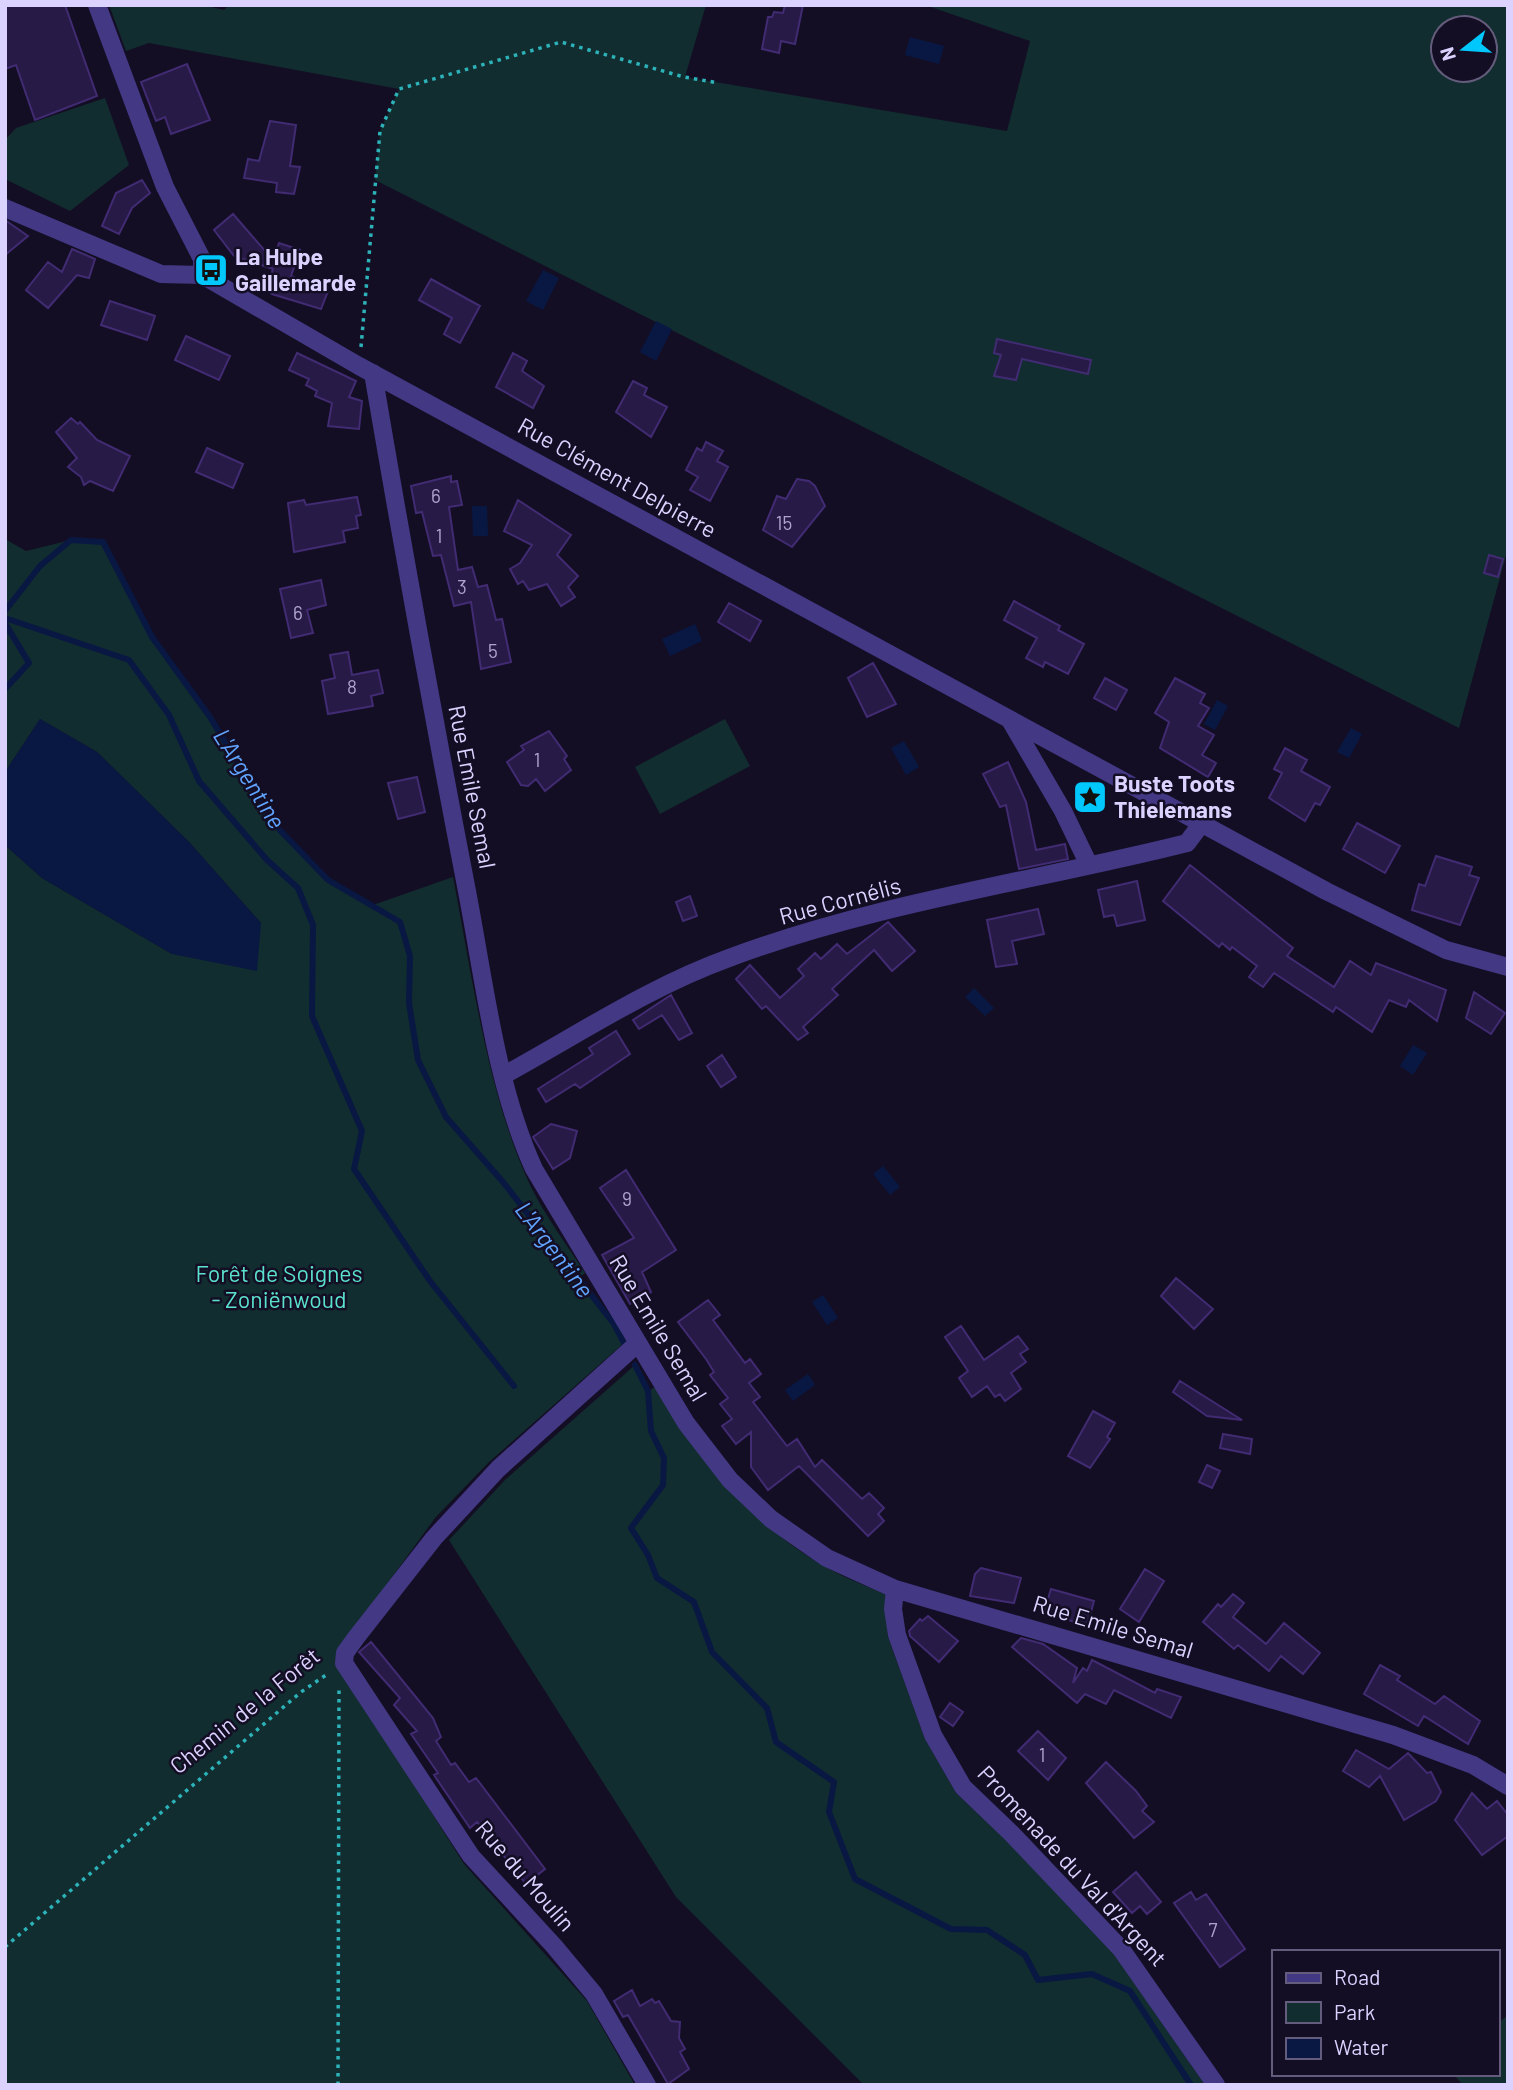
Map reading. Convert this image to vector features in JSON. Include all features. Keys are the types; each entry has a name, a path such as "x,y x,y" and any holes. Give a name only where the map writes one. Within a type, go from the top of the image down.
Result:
{"street":[{"path":"5,208 161,274 181,277 202,275 202,259 165,187 97,5"},
{"name":"Rue Clément Delpierre","path":"202,275 366,370 1404,932 1446,950 1508,967"},
{"name":"Rue Emile Semal","path":"366,370 504,1075 518,1133 534,1169 686,1423 730,1480 771,1519 827,1558 895,1589 1393,1735 1473,1765 1508,1786"},
{"path":"1010,720 1063,811 1089,865"},
{"name":"Rue Cornélis","path":"504,1075 662,985 731,957 823,929 1187,843 1202,822"},
{"name":"Chemin de la Forêt","path":"344,1663 345,1653 355,1639 434,1538 498,1469 638,1343"},
{"name":"Promenade du Val d'Argent","path":"895,1589 893,1609 897,1635 933,1735 963,1787 1121,1948 1216,2085"},
{"name":"Rue du Moulin","path":"344,1663 352,1680 471,1856 554,1945 594,1994 647,2085"}],"path":[{"path":"366,370 380,131 399,89 561,42 684,77 719,83"},
{"path":"338,2085 337,1713 344,1663"},
{"name":"Chemin de la Forêt","path":"5,1947 301,1692 344,1663"}],"green space":[{"path":"109,5 203,5 224,10 229,5 706,5 685,77 1007,131 1030,41 925,5 1508,5 1508,548 1459,728 375,180 380,131 399,89 149,43 126,51"},
{"path":"105,98 129,165 70,211 5,179 5,140 16,128"},
{"name":"Forêt de Soignes - Zoniënwoud","path":"5,539 26,551 71,540 103,542 152,637 210,717 275,825 328,880 373,905 453,877 492,1075 516,1152 537,1198 585,1273 578,1279 614,1324 624,1343 488,1463 435,1518 337,1653 340,1667 464,1864 587,2001 635,2085 5,2085 5,845 42,878 172,954 261,923 189,842 97,752 40,719 5,772"},
{"path":"725,719 750,766 660,814 635,767"},
{"path":"635,1365 648,1391 655,1387 707,1464 748,1509 796,1548 822,1565 886,1595 888,1637 925,1739 956,1793 1006,1840 1114,1954 1205,2085 864,2085 676,1897 449,1540 505,1480"},
{"path":"1508,2015 1508,2085 1463,2085 1455,2076 1499,2076 1499,2022"}],"water":[{"path":"910,37 944,46 939,64 905,55"},
{"path":"543,270 559,278 543,310 526,301"},
{"path":"656,321 672,329 656,361 640,352"},
{"path":"472,506 487,506 488,536 473,536"},
{"path":"695,624 702,641 670,656 662,639"},
{"path":"1217,700 1228,706 1215,730 1204,724"},
{"path":"40,719 97,752 189,842 261,923 257,971 172,954 42,878 5,845 5,772"},
{"path":"1351,728 1362,734 1349,758 1337,752"},
{"path":"904,741 919,767 906,775 891,748"},
{"path":"974,988 994,1008 985,1016 965,997"},
{"path":"1413,1045 1427,1053 1413,1075 1400,1066"},
{"path":"883,1166 900,1187 890,1195 873,1174"},
{"path":"823,1295 838,1318 827,1325 812,1302"},
{"path":"808,1374 815,1385 793,1401 785,1390"}],"building":[{"path":"5,5 65,5 97,96 35,120 16,65 5,69"},
{"path":"785,5 803,5 795,44 781,41 779,53 762,49 768,17 772,17 774,12 783,13"},
{"path":"187,64 210,120 171,134 165,117 156,121 141,82"},
{"path":"270,121 296,125 290,166 300,167 294,194 276,192 277,183 244,178 248,159 259,161"},
{"path":"142,180 150,193 132,208 119,234 102,226 116,193"},
{"path":"233,214 273,260 279,243 300,250 291,276 328,291 321,309 272,294 266,289 273,269 234,256 214,230"},
{"path":"5,220 28,236 5,255"},
{"path":"72,249 95,259 89,278 77,275 48,308 26,290 48,262 62,272"},
{"path":"431,279 480,306 460,343 444,334 452,318 419,300"},
{"path":"110,301 155,316 147,340 101,325"},
{"path":"186,336 230,356 219,380 175,360"},
{"path":"997,339 1091,360 1088,374 1022,359 1016,380 994,376 1001,355 994,353"},
{"path":"297,353 356,381 349,397 362,401 359,429 328,426 332,403 315,396 317,391 306,385 309,379 289,370"},
{"path":"513,353 527,361 522,371 544,386 533,408 496,387"},
{"path":"633,381 647,388 644,395 667,407 651,437 616,412"},
{"path":"71,418 78,424 80,422 97,440 130,456 113,491 90,481 84,485 81,477 68,467 77,458 56,432"},
{"path":"706,442 723,451 717,461 728,467 710,501 690,490 698,477 686,470 697,448 702,451"},
{"path":"207,448 243,464 233,488 196,472"},
{"path":"451,476 451,482 457,481 462,505 449,507 458,570 472,567 478,587 487,585 496,620 502,619 511,662 481,669 471,602 454,606 441,555 433,556 422,512 416,513 411,486"},
{"path":"797,479 809,481 815,486 825,506 792,547 763,530 777,496 786,499"},
{"path":"357,497 361,515 356,516 358,528 343,531 345,542 294,552 288,503 304,500 306,505"},
{"path":"518,500 571,535 557,555 578,576 568,587 575,597 561,606 547,584 529,590 523,581 518,584 510,569 520,563 532,545 504,531"},
{"path":"1489,555 1503,559 1498,577 1484,573"},
{"path":"321,580 326,605 307,610 313,633 291,638 280,589"},
{"path":"1014,601 1060,626 1058,630 1084,644 1068,674 1045,662 1043,667 1026,658 1037,638 1004,620"},
{"path":"729,603 761,621 750,641 718,622"},
{"path":"348,652 352,675 378,670 383,693 371,696 373,706 328,714 322,681 335,678 330,655"},
{"path":"873,663 896,704 867,717 848,678"},
{"path":"1105,678 1127,690 1116,710 1094,698"},
{"path":"1175,678 1205,694 1200,703 1209,708 1198,726 1214,735 1202,755 1216,763 1208,777 1160,748 1169,722 1155,713"},
{"path":"549,731 567,756 564,759 571,770 545,791 536,779 528,786 521,785 507,762 524,750 521,746"},
{"path":"1285,748 1307,760 1301,771 1330,787 1320,805 1315,803 1305,821 1269,798 1282,773 1274,769"},
{"path":"1008,762 1026,802 1036,850 1065,844 1068,859 1019,869 1006,805 1000,807 983,774"},
{"path":"417,777 425,812 398,819 388,783"},
{"path":"1357,823 1400,846 1385,873 1343,849"},
{"path":"1436,856 1472,867 1469,875 1479,878 1460,925 1412,910 1419,884 1425,886"},
{"path":"1190,865 1293,948 1287,956 1334,987 1350,961 1371,975 1376,963 1446,990 1437,1021 1409,1000 1406,1007 1389,1000 1372,1032 1336,1007 1333,1012 1274,973 1263,987 1249,977 1257,966 1232,947 1230,950 1222,943 1219,947 1163,901"},
{"path":"1137,881 1145,920 1117,926 1114,915 1104,917 1098,890"},
{"path":"690,896 697,916 683,921 676,902"},
{"path":"1038,909 1044,934 1012,941 1017,964 996,967 987,920"},
{"path":"888,922 915,951 892,971 874,950 832,989 838,995 803,1027 808,1033 798,1040 766,1006 762,1009 736,979 750,965 780,998 804,976 798,969 815,953 821,959 837,944 847,954"},
{"path":"1474,992 1505,1013 1491,1034 1466,1018"},
{"path":"671,995 692,1033 679,1040 662,1015 639,1029 633,1020"},
{"path":"616,1031 630,1054 580,1088 575,1084 546,1102 538,1089 593,1054 589,1048"},
{"path":"722,1055 736,1077 721,1087 707,1066"},
{"path":"551,1124 577,1131 570,1158 553,1169 533,1137"},
{"path":"626,1170 676,1250 642,1272 651,1292 630,1304 602,1255 634,1238 600,1188"},
{"path":"1176,1278 1213,1309 1194,1329 1161,1296"},
{"path":"708,1300 720,1315 713,1320 745,1363 750,1359 761,1374 749,1383 760,1397 753,1402 787,1446 797,1439 815,1467 822,1460 862,1499 869,1493 884,1508 878,1514 884,1521 868,1536 799,1466 768,1490 751,1467 751,1432 736,1444 722,1426 732,1419 720,1404 728,1398 710,1375 714,1372 706,1359 678,1322"},
{"path":"961,1326 984,1360 1018,1336 1028,1349 1020,1354 1026,1362 1011,1373 1021,1389 1005,1401 1000,1394 995,1397 987,1386 972,1397 959,1378 968,1371 945,1337"},
{"path":"1180,1381 1242,1420 1207,1416 1173,1392"},
{"path":"1093,1411 1115,1423 1107,1437 1110,1439 1090,1468 1068,1456"},
{"path":"1223,1434 1252,1439 1250,1454 1220,1448"},
{"path":"1207,1465 1220,1471 1212,1488 1199,1482"},
{"path":"981,1568 1021,1578 1014,1603 970,1596 975,1574"},
{"path":"1145,1569 1164,1581 1139,1622 1120,1609"},
{"path":"1051,1589 1094,1601 1087,1626 1044,1612"},
{"path":"1233,1594 1244,1603 1233,1617 1266,1644 1284,1623 1320,1653 1303,1674 1281,1656 1269,1671 1238,1645 1234,1649 1203,1622 1218,1604 1221,1607"},
{"path":"928,1616 958,1641 939,1662 910,1636 909,1631 920,1619 922,1621"},
{"path":"1021,1638 1043,1644 1077,1668 1073,1683 1083,1668 1087,1671 1092,1660 1155,1693 1157,1689 1181,1697 1171,1718 1114,1690 1106,1704 1085,1694 1077,1703 1012,1647"},
{"path":"371,1642 433,1718 441,1737 436,1741 451,1765 455,1763 469,1782 476,1778 545,1869 526,1884 477,1822 470,1828 434,1775 438,1773 411,1734 417,1731 394,1705 400,1698 359,1652"},
{"path":"1380,1665 1400,1676 1397,1680 1435,1704 1444,1696 1480,1721 1468,1744 1424,1716 1418,1726 1364,1694"},
{"path":"950,1703 963,1712 953,1726 940,1717"},
{"path":"1038,1731 1066,1758 1048,1780 1018,1751"},
{"path":"1356,1750 1389,1769 1408,1753 1427,1773 1431,1772 1441,1792 1436,1801 1404,1820 1380,1776 1369,1787 1343,1771"},
{"path":"1106,1762 1136,1791 1147,1806 1142,1811 1154,1822 1134,1838 1086,1783"},
{"path":"1472,1793 1487,1809 1497,1801 1508,1815 1508,1836 1482,1855 1455,1820"},
{"path":"1136,1872 1161,1902 1147,1914 1140,1906 1132,1913 1113,1892"},
{"path":"1191,1892 1196,1900 1206,1894 1245,1949 1220,1967 1174,1903"},
{"path":"632,1990 640,2006 652,1999 655,2003 659,2001 671,2021 680,2022 679,2038 685,2049 680,2052 689,2069 668,2084 628,2015 623,2017 614,2001"}],"waterway":[{"name":"L'Argentine","path":"5,611 40,566 71,540 103,542 152,637 210,717 275,825 328,880 400,922 410,956 409,1003 418,1060 446,1117 503,1182 614,1324 624,1343"},
{"name":"L'Argentine","path":"5,618 129,660 169,715 199,781 267,860 298,888 313,925 312,1016 362,1131 354,1169 430,1281 514,1386"},
{"path":"5,623 29,663 5,689"},
{"name":"L'Argentine","path":"635,1365 648,1391 651,1431 664,1458 663,1485 631,1528 648,1555 657,1578 694,1602 712,1652 767,1708 776,1742 834,1782 829,1812 855,1879 951,1929 987,1930 1025,1955 1038,1980 1092,1974 1130,1991 1191,2085"}],"place":[{"name":"La Hulpe Gaillemarde","path":"211,270"},
{"name":"Buste Toots Thielemans","path":"1090,797"}]}
